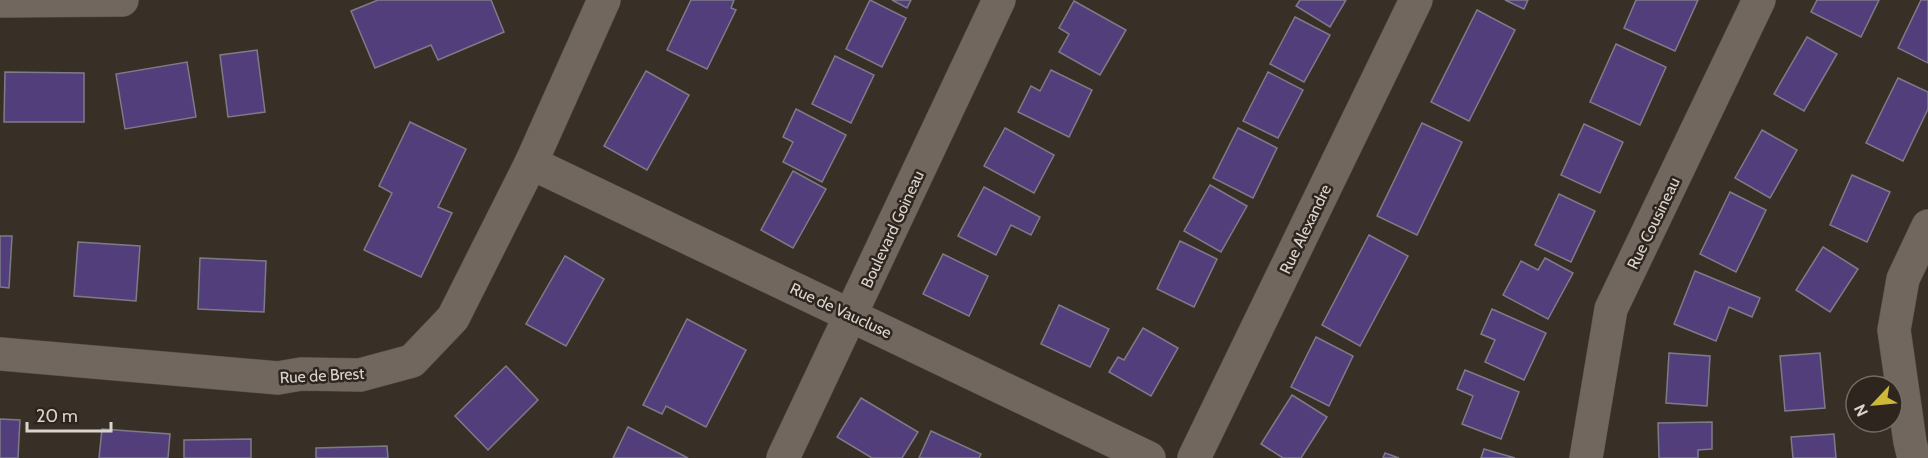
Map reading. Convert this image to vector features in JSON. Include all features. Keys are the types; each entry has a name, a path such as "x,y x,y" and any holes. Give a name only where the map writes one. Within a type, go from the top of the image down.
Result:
{"street":[{"path":"0,1 122,0"},
{"name":"Rue de Brest","path":"0,354 278,378 301,374 360,375 412,361 453,318 531,163 604,0"},
{"name":"Boulevard Goineau","path":"783,458 999,0"},
{"name":"Rue Alexandre","path":"1194,458 1416,0"},
{"name":"Rue Cousineau","path":"1586,458 1611,309 1760,0"},
{"name":"Rue de Vaucluse","path":"531,163 1149,458"},
{"path":"1914,458 1894,330 1903,279 1928,226"}],"building":[{"path":"378,0 491,0 504,32 438,60 431,45 375,68 351,11"},
{"path":"691,0 734,0 731,8 736,10 707,69 667,50"},
{"path":"870,0 906,18 882,67 846,49"},
{"path":"892,0 911,0 907,8"},
{"path":"1300,0 1346,0 1330,27 1296,6"},
{"path":"1505,0 1528,0 1524,9"},
{"path":"1636,0 1698,0 1675,51 1624,28"},
{"path":"1817,0 1879,0 1861,37 1811,12"},
{"path":"1921,0 1928,0 1928,63 1898,48"},
{"path":"1074,1 1126,30 1100,75 1059,52 1069,34 1059,28"},
{"path":"1477,10 1515,30 1469,121 1431,102"},
{"path":"1295,17 1330,35 1304,82 1270,64"},
{"path":"1807,37 1837,54 1804,111 1774,94"},
{"path":"1616,44 1666,67 1640,125 1590,102"},
{"path":"257,50 265,112 228,117 220,55"},
{"path":"835,56 874,75 851,123 812,104"},
{"path":"187,62 196,117 125,129 116,74"},
{"path":"1051,70 1092,90 1069,137 1018,112 1031,86 1040,91"},
{"path":"646,71 689,95 647,170 604,146"},
{"path":"5,72 84,73 84,122 4,122"},
{"path":"1268,72 1303,90 1278,138 1243,121"},
{"path":"1898,78 1928,92 1928,109 1903,161 1866,143"},
{"path":"796,109 846,135 822,182 783,162 793,142 783,137"},
{"path":"410,122 466,149 438,207 452,213 421,277 364,250 392,193 379,186"},
{"path":"1422,123 1462,142 1417,235 1377,216"},
{"path":"1584,124 1623,142 1600,193 1561,175"},
{"path":"1005,128 1054,155 1034,193 984,166"},
{"path":"1238,128 1277,148 1253,198 1213,178"},
{"path":"1762,130 1797,150 1770,198 1735,178"},
{"path":"793,171 826,189 793,248 761,230"},
{"path":"1852,175 1890,192 1867,242 1830,225"},
{"path":"1210,185 1247,206 1221,252 1184,231"},
{"path":"984,187 1040,217 1031,235 1011,225 996,255 958,236"},
{"path":"1730,192 1766,210 1736,272 1700,254"},
{"path":"1559,194 1595,211 1571,262 1535,245"},
{"path":"1369,235 1408,256 1360,346 1322,325"},
{"path":"0,236 12,236 9,288 0,287"},
{"path":"1180,241 1217,259 1194,307 1157,289"},
{"path":"78,242 140,246 136,301 74,296"},
{"path":"1823,247 1858,269 1830,312 1796,290"},
{"path":"943,254 988,276 969,316 923,294"},
{"path":"565,256 604,279 566,346 526,324"},
{"path":"200,258 266,261 264,312 198,309"},
{"path":"1545,258 1573,273 1548,319 1503,295 1521,261 1538,270"},
{"path":"1695,271 1760,298 1752,317 1729,307 1716,341 1674,324"},
{"path":"1059,305 1109,329 1090,367 1041,344"},
{"path":"1492,309 1546,333 1524,380 1485,362 1495,340 1481,334"},
{"path":"687,319 746,350 706,427 666,406 662,414 643,405"},
{"path":"1143,328 1178,348 1151,396 1109,372 1118,357 1124,360"},
{"path":"1316,337 1353,356 1329,406 1291,387"},
{"path":"1669,353 1710,356 1707,406 1666,403"},
{"path":"1820,353 1825,408 1785,411 1780,356"},
{"path":"506,366 538,400 488,450 455,416"},
{"path":"1465,370 1519,392 1501,439 1462,424 1473,396 1457,389"},
{"path":"1292,395 1327,417 1301,458 1283,458 1261,444"},
{"path":"861,398 918,432 902,458 872,458 837,437"},
{"path":"0,419 20,420 18,458 0,458"},
{"path":"1712,422 1712,449 1698,450 1698,458 1659,458 1658,423"},
{"path":"628,427 688,458 613,458"},
{"path":"102,429 170,434 168,458 99,458"},
{"path":"931,431 981,454 979,458 919,458"},
{"path":"1834,434 1836,458 1793,458 1791,437"},
{"path":"251,439 251,458 184,458 184,440"},
{"path":"387,446 388,458 316,458 316,448"},
{"path":"1484,449 1515,458 1481,458"},
{"path":"1385,453 1399,458 1383,458"}]}
